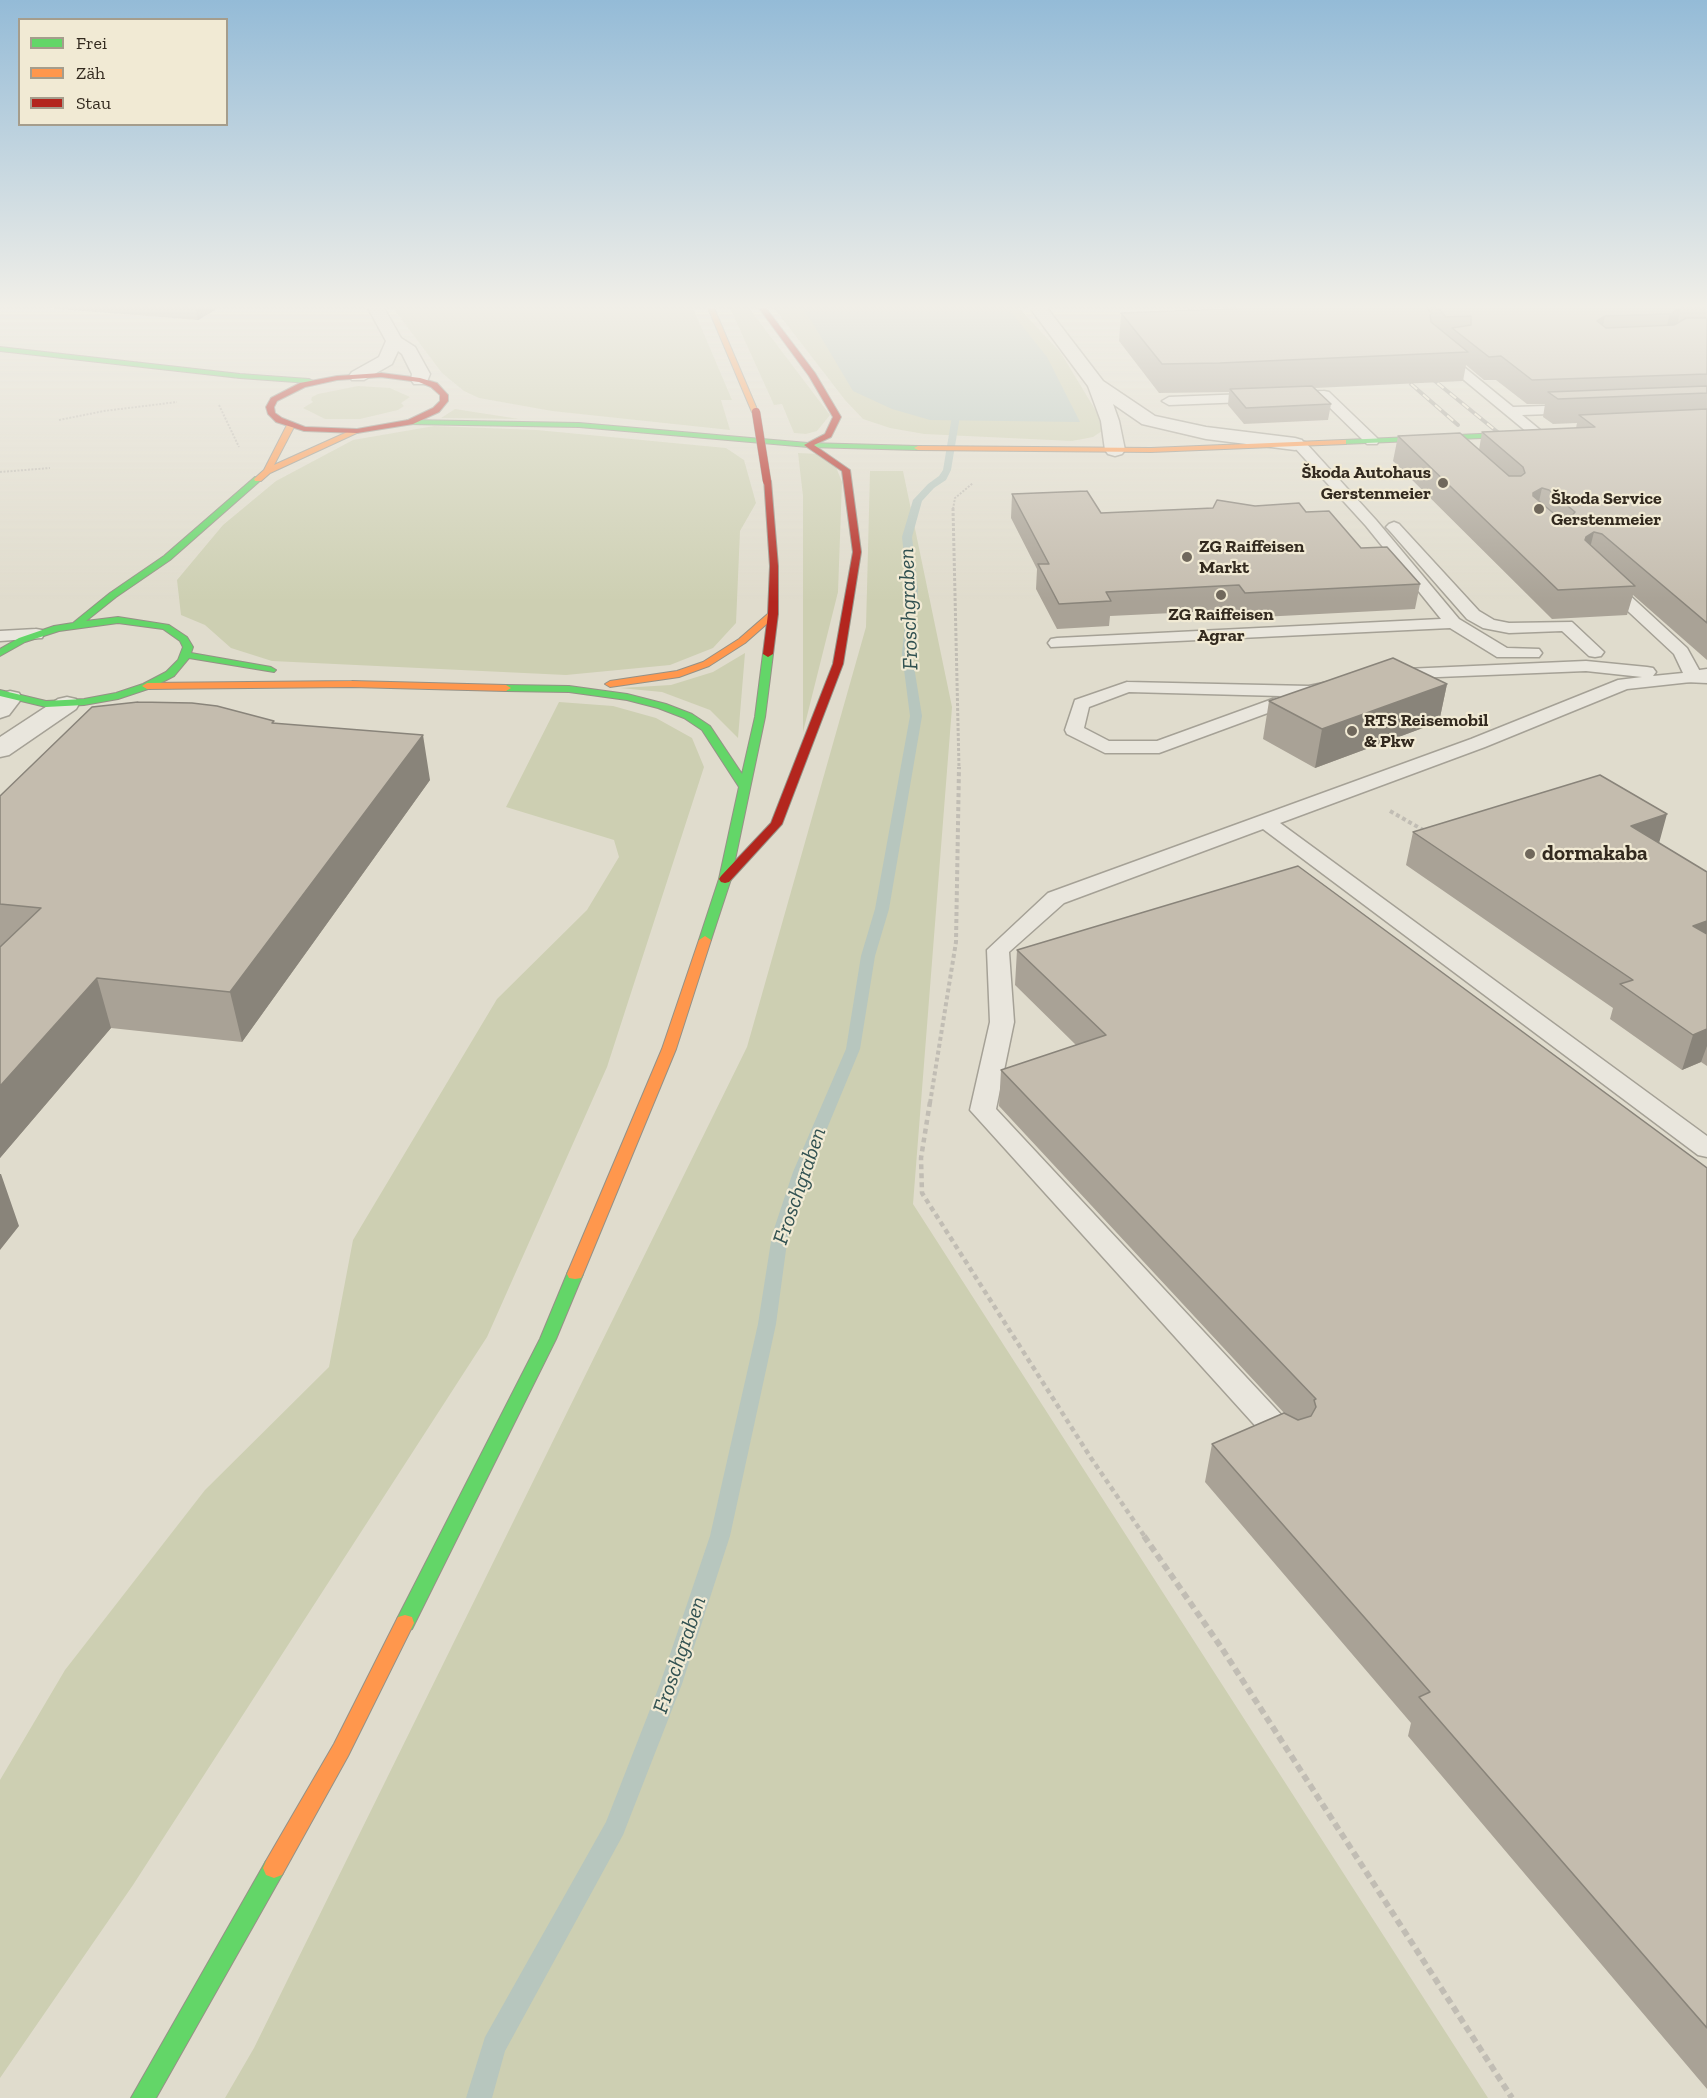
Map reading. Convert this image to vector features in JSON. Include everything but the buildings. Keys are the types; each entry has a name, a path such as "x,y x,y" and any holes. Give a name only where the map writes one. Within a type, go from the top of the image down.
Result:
{"main road":[{"path":"270,406 272,414 291,425 320,431 357,431 410,422 579,425 808,445 924,450 1151,450 1544,434"},
{"path":"410,422 436,410 440,406"},
{"path":"143,2098 341,1750 548,1339 669,1049 725,879 760,717 772,614 774,566 767,481 753,406"},
{"path":"808,445 828,435 842,420 833,406"},
{"path":"504,410 579,425"},
{"path":"267,471 291,425"},
{"path":"78,623 166,558 267,471 357,431"},
{"path":"876,434 924,450"},
{"path":"808,445 856,466 924,450"},
{"path":"725,879 776,824 838,664 857,552 856,466"},
{"path":"159,577 166,558"},
{"path":"569,689 680,674 706,664 727,652 772,614"},
{"path":"0,653 36,634 78,623 152,619 184,639 187,655 178,668 147,686 101,700 67,704 3,700"},
{"path":"187,655 352,684"},
{"path":"147,686 352,684 569,689 646,701 688,716 706,728 745,787"}],"street":[{"path":"1105,406 1110,421 1115,450"},
{"path":"1128,406 1149,420 1206,433 1300,445"},
{"path":"1149,420 1156,432 1151,450"},
{"path":"0,749 67,704"}],"lane":[{"path":"1335,406 1372,441"},
{"path":"1505,406 1544,434"},
{"path":"1511,411 1592,408"},
{"path":"1443,438 1461,454"},
{"path":"1320,444 1473,615 1489,624 1509,628 1566,626 1595,652"},
{"path":"1300,445 1371,523 1453,623 1503,653 1595,652 1701,676"},
{"path":"1597,574 1681,652 1701,676"},
{"path":"1057,643 1453,623"},
{"path":"0,636 36,634"},
{"path":"1371,676 1586,666 1701,676"},
{"path":"1291,1445 983,1110 1002,1022 998,950 1056,898 1478,743 1624,684 1701,676"},
{"path":"1309,691 1127,687 1082,704 1074,730 1104,747 1159,747 1309,691 1350,681"},
{"path":"1265,821 1707,1149"}],"path":[{"path":"59,420 146,406"},
{"path":"218,406 242,453"},
{"path":"0,472 50,468"},
{"path":"1353,789 1430,834"}],"green space":[{"path":"306,406 404,406 398,410 360,419 325,419 303,408"},
{"path":"523,406 723,406 730,430"},
{"path":"783,406 823,406 830,415 817,431 806,434 794,433"},
{"path":"851,406 1093,406 1102,421 1102,431 1093,437 1072,441 924,434 890,428 863,419"},
{"path":"455,409 519,419 441,418"},
{"path":"434,426 537,430 726,448 744,460 756,503 740,531 736,623 713,648 670,665 566,675 272,661 231,648 205,625 181,615 177,580 223,525 276,481 353,440"},
{"path":"798,453 819,454 836,467 842,482 838,592 803,732 803,496"},
{"path":"870,471 903,471 952,707 913,1204 1488,2098 225,2098 254,2048 747,1047 866,627"},
{"path":"745,653 738,738 710,710 662,692 620,688 671,685 713,672"},
{"path":"559,702 613,706 656,718 692,738 704,767 607,1067 487,1337 133,1885 0,2078 0,1780 65,1670 205,1490 329,1367 353,1240 497,999 587,910 619,857 614,840 506,807"}],"shaded area":[{"path":"885,406 1072,406 1080,422 930,420"}],"waterway":[{"name":"Froschgraben","path":"479,2098 494,2046 615,1827 671,1684 720,1536 767,1324 780,1235 801,1172 853,1049 868,956 882,909 916,716 907,654 913,590 907,537 918,500 931,486 943,478 947,470 957,410 955,406"}],"railway":[{"path":"1436,406 1458,425"},
{"path":"1465,406 1511,443"}],"traffic: fast":[{"path":"410,422 579,425 808,445 918,448"},
{"path":"1343,442 1525,434"},
{"path":"78,623 113,595 167,558 258,479"},
{"path":"0,653 22,640 57,628 118,620 166,627 184,639 188,647 183,661 170,674 147,686 118,696 84,702 46,704 0,693"},
{"path":"705,940 725,879 760,717 768,654"},
{"path":"187,655 271,670"},
{"path":"506,688 569,689 627,697 662,706 688,716 706,728 745,787"},
{"path":"405,1623 548,1339 575,1274"},
{"path":"143,2098 274,1868"}],"traffic: slow":[{"path":"753,406 756,412"},
{"path":"267,471 291,425"},
{"path":"258,479 267,471 357,431"},
{"path":"918,448 1151,450 1343,442"},
{"path":"610,684 679,674 706,664 742,641 773,614"},
{"path":"147,686 352,684 506,688"},
{"path":"575,1274 669,1049 705,940"},
{"path":"274,1868 341,1750 405,1623"}],"traffic: jam":[{"path":"271,406 272,414 279,420 304,429 357,431 410,422 436,410 440,406"},
{"path":"808,445 828,435 837,417 830,406"},
{"path":"756,412 767,481"},
{"path":"725,879 776,824 838,664 857,552 846,470 808,445"},
{"path":"767,481 774,566 773,614 768,654"}],"place":[{"name":"Škoda Autohaus Gerstenmeier","path":"1443,483"},
{"name":"Škoda Service Gerstenmeier","path":"1539,509"},
{"name":"ZG Raiffeisen Markt","path":"1187,557"},
{"name":"ZG Raiffeisen Agrar","path":"1221,595"},
{"name":"RTS Reisemobil & Pkw","path":"1352,731"},
{"name":"dormakaba","path":"1530,854"}]}
